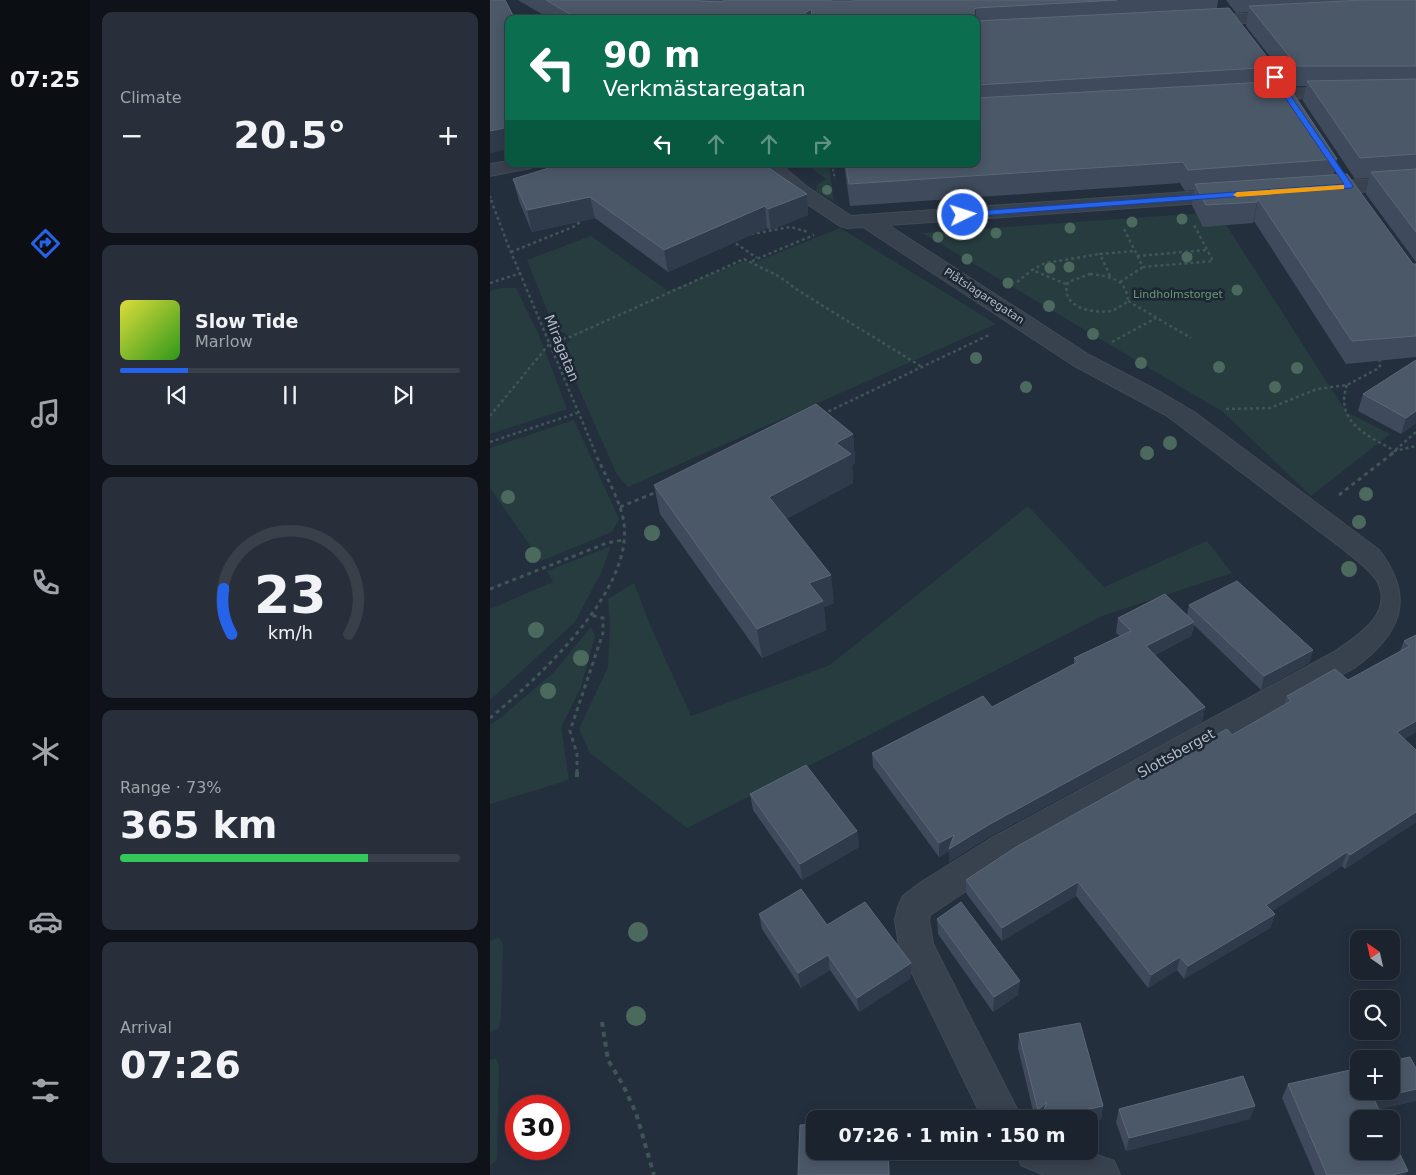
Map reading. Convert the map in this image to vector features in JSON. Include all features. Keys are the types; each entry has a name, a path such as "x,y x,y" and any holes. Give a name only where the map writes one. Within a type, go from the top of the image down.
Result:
{"street":[{"path":"1216,0 1246,39"},
{"path":"1182,22 1300,16"},
{"path":"1275,77 1297,108"},
{"path":"1236,95 1416,92"},
{"path":"490,170 507,167"},
{"name":"Plåtslagaregatan","path":"772,167 799,190 847,222 869,222 1081,360 1173,409 1202,429"},
{"path":"1300,190 1416,182"},
{"path":"869,222 1250,194"},
{"name":"Slottsberget","path":"998,1110 916,946 912,920 915,908 932,894 1002,849 1344,660 1373,639 1384,628 1393,614 1395,602 1390,582 1365,552 1202,429"},
{"path":"1055,1160 1071,1167 1100,1175"}],"path":[{"path":"547,15 551,13"},
{"name":"Miragatan","path":"490,195 511,252 550,343 577,413 620,507 624,525 621,558 613,581 590,615 556,658 530,685 490,718"},
{"path":"1120,282 1143,267 1213,261 1180,199"},
{"path":"1112,204 1143,267"},
{"path":"511,252 576,225 580,221 576,211"},
{"path":"745,233 758,234 791,227 816,235 752,261"},
{"path":"724,236 757,258"},
{"path":"1137,256 1207,250"},
{"path":"1066,284 1032,270 1044,263 1100,254 1135,251"},
{"path":"1100,254 1110,276"},
{"path":"490,416 550,343 578,333 744,259 752,261 780,277 799,291 811,296 922,367"},
{"path":"490,283 521,274"},
{"path":"1090,274 1110,276 1127,288 1128,301 1109,312 1082,309 1068,299 1065,293 1066,284 1078,277 1090,274"},
{"path":"1128,301 1191,338"},
{"path":"1081,360 1156,318"},
{"path":"817,416 1021,320"},
{"path":"1173,409 1270,408 1317,389 1347,385 1379,368 1381,363 1376,355"},
{"path":"1347,385 1341,400 1342,410 1353,423 1370,438 1396,451 1416,446"},
{"path":"490,442 577,413"},
{"path":"1315,514 1396,451 1416,432"},
{"path":"620,507 668,487"},
{"path":"490,590 607,543 623,540"},
{"path":"577,779 577,754 570,731 603,634 603,618 590,615"},
{"path":"602,1022 608,1060 623,1085 636,1113 654,1175"}],"green space":[{"path":"810,167 829,167 834,201 816,191 817,185 826,179"},
{"name":"Lindholmstorget","path":"1218,212 1346,412 1390,434 1311,496 1223,412 922,233"},
{"path":"840,228 996,324 628,487 617,475 561,348 570,341 570,337 555,330 527,260 591,236 668,291 745,261 756,262"},
{"path":"516,288 539,335 567,409 490,434 490,291"},
{"path":"574,420 619,519 612,532 541,561 490,488 490,448"},
{"path":"1028,506 1104,587 1207,541 1232,573 1102,616 687,828 590,753 579,729 608,667 610,625 608,599 634,583 650,625 691,716 830,665"},
{"path":"611,546 601,573 575,622 490,700 490,609 553,582 547,571"},
{"path":"591,627 595,636 581,687 561,727 569,780 490,804 490,725 554,672"},
{"path":"499,938 503,944 501,1017 499,1028 490,1032 490,941"},
{"path":"496,1059 499,1065 497,1159 490,1166 490,1060"}],"building":[{"path":"490,0 505,0 513,15 505,15 505,128 490,131"},
{"path":"546,0 698,0 723,2 724,0 1117,0 976,8 974,15 812,15 811,9 803,15 571,15"},
{"path":"1364,0 1416,0 1416,66 1297,66 1249,6"},
{"path":"1229,8 1275,67 980,85 980,21"},
{"path":"1416,79 1416,154 1360,158 1307,81"},
{"path":"1285,81 1337,159 1188,170 1183,162 849,184 846,167 980,167 980,98"},
{"path":"552,167 767,167 807,194 768,209 765,206 664,250 590,197 527,210 513,179"},
{"path":"1416,169 1416,232 1371,172"},
{"path":"1347,174 1413,264 1416,264 1416,336 1352,341 1258,199 1257,202 1206,205 1195,184"},
{"path":"1416,360 1416,411 1406,418 1363,394"},
{"path":"816,404 853,434 836,443 851,454 769,497 831,575 809,583 823,601 757,629 654,485"},
{"path":"1237,581 1313,650 1264,676 1189,605"},
{"path":"1165,594 1194,622 1146,646 1205,707 990,824 949,849 954,835 939,843 872,753 983,696 992,707 1078,662 1074,658 1131,631 1118,618"},
{"path":"1416,635 1416,721 1397,732 1416,750 1416,812 1350,855 1347,852 1266,905 1275,914 1188,966 1180,957 1151,975 1078,882 1002,928 966,880 1016,847 1227,729 1232,735 1291,701 1287,696 1335,669 1348,680 1410,646 1404,641"},
{"path":"806,765 857,831 800,864 750,794"},
{"path":"801,889 827,925 865,902 911,963 857,998 828,955 798,973 759,914"},
{"path":"961,902 1020,981 994,997 937,919"},
{"path":"1080,1023 1103,1106 1085,1110 1044,1110 1047,1102 1038,1110 1019,1034"},
{"path":"1410,1057 1416,1068 1416,1089 1400,1093 1400,1059"},
{"path":"1350,1070 1350,1100 1374,1100 1379,1110 1350,1110 1350,1160 1400,1160 1400,1155 1408,1171 1393,1175 1327,1175 1288,1084"},
{"path":"1243,1076 1255,1106 1129,1138 1119,1109"},
{"path":"800,1125 806,1125 806,1160 888,1160 889,1175 798,1175"}],"slow traffic":[{"path":"1237,195 1341,187"}],"route":[{"path":"963,215 1349,186 1275,77"}]}
